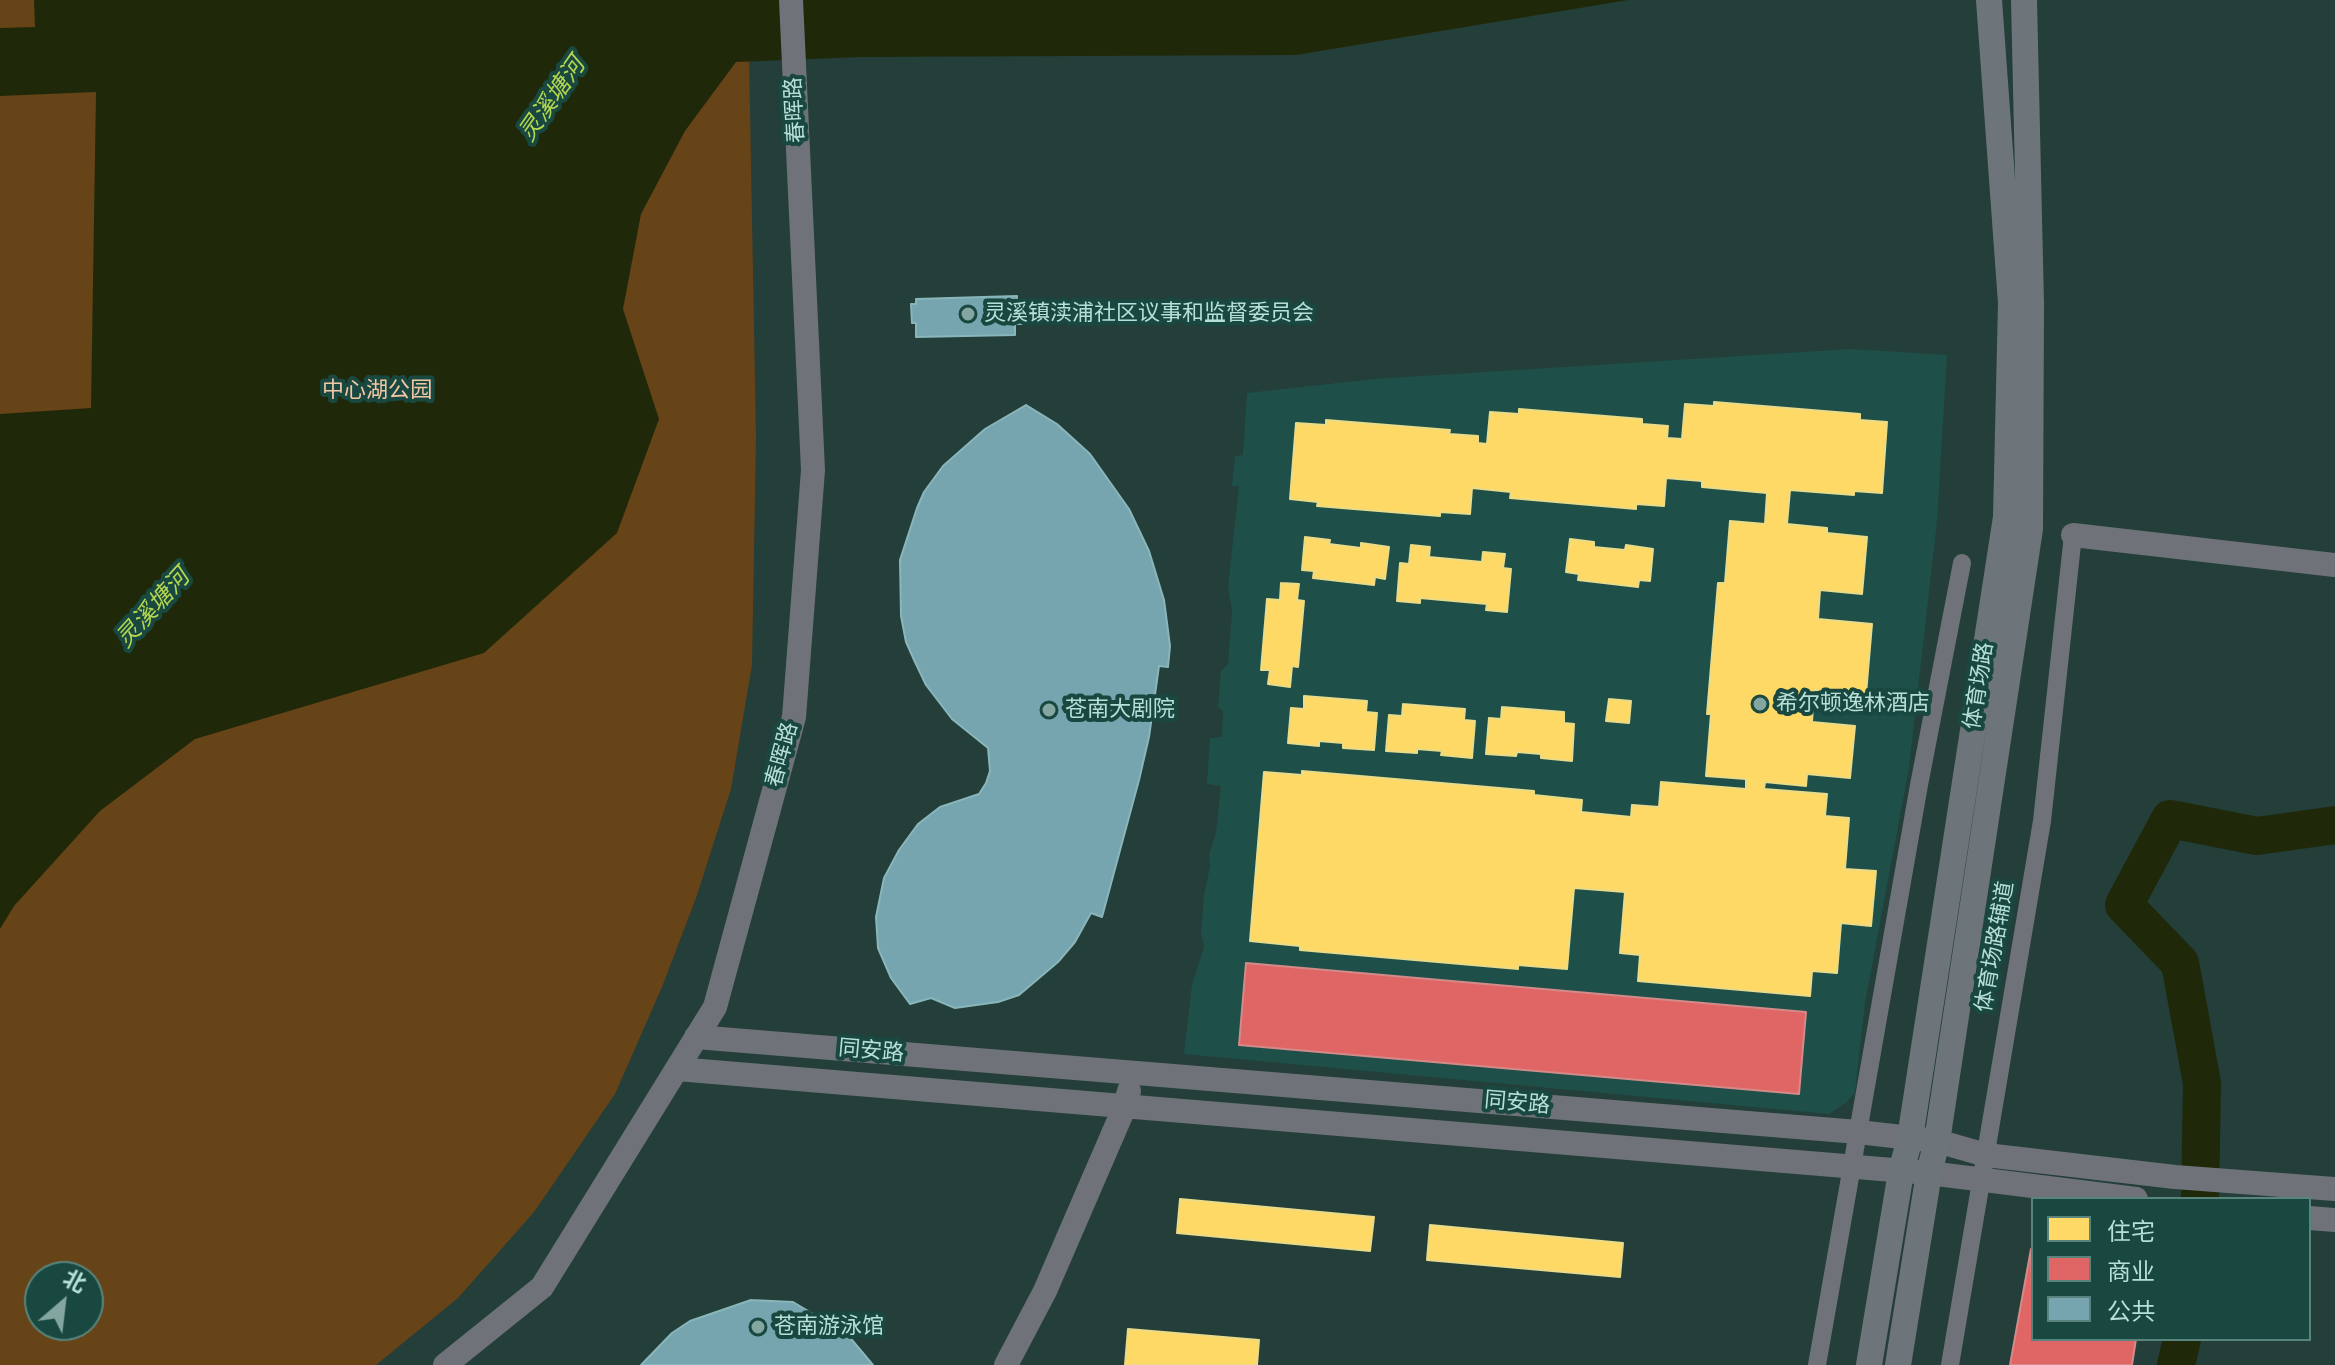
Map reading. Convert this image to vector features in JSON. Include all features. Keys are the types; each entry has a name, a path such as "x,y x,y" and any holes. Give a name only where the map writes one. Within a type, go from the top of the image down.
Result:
{"main road":[{"name":"体育场路","path":"1869,1365 1901,1172 1910,1138 2006,517 2011,303 1989,0"},
{"name":"体育场路","path":"1898,1365 1937,1141 2030,529 2031,304 2024,0"}],"street":[{"name":"春晖路","path":"445,1365 542,1287 715,1007 794,717 813,470 791,0"},
{"path":"2073,535 2335,565"},
{"name":"体育场路辅道","path":"1950,1365 2042,821 2073,535"},
{"path":"1817,1365 1962,563"},
{"name":"同安路","path":"696,1037 1858,1132 1937,1141 1986,1155 2175,1177 2335,1189"},
{"name":"同安路","path":"677,1069 1929,1173 2119,1197"},
{"path":"1006,1365 1045,1291 1125,1106 1133,1073"},
{"path":"2311,1218 2335,1220"}],"shaded area":[{"name":"希尔顿逸林酒店","path":"1851,349 1947,355 1937,521 1909,768 1865,1003 1855,1092 1847,1102 1829,1114 1184,1054 1192,985 1204,947 1201,932 1204,896 1221,786 1207,784 1210,738 1222,737 1223,711 1218,707 1221,671 1228,664 1232,611 1228,587 1239,486 1232,486 1235,456 1243,455 1247,393 1374,379"}],"green space":[{"name":"中心湖公园","path":"0,0 748,0 756,437 752,665 731,789 696,898 662,987 615,1094 534,1212 458,1298 376,1365 0,1365"}],"water":[{"name":"灵溪塘河","path":"34,0 1628,0 1296,55 861,57 736,62 685,131 641,214 623,309 659,419 617,533 484,653 195,739 100,811 14,906 0,929 0,414 91,408 96,92 0,96 0,28 35,27"}],"building: 住宅":[{"name":"希尔顿逸林酒店","path":"1714,402 1860,414 1860,420 1887,422 1882,493 1854,491 1854,495 1790,490 1787,524 1827,528 1827,533 1867,537 1862,594 1820,590 1818,619 1872,624 1866,694 1814,690 1812,722 1855,726 1850,778 1807,774 1806,786 1765,782 1764,789 1827,794 1825,816 1849,818 1845,869 1876,871 1871,926 1841,923 1837,973 1812,971 1810,996 1638,981 1640,955 1620,953 1625,892 1574,888 1567,969 1518,965 1518,969 1300,950 1300,946 1250,941 1264,772 1302,775 1302,771 1534,791 1534,795 1582,800 1581,812 1631,817 1632,805 1659,807 1661,782 1746,789 1746,779 1706,776 1711,714 1707,714 1718,583 1725,583 1730,521 1765,524 1767,493 1702,487 1702,481 1666,478 1664,506 1636,504 1636,509 1510,498 1511,492 1472,488 1470,514 1440,512 1440,516 1317,506 1318,502 1290,499 1296,423 1326,425 1326,420 1450,430 1449,434 1478,436 1478,443 1487,444 1490,412 1519,414 1519,409 1642,419 1642,424 1668,426 1667,438 1682,439 1685,404 1714,406"},
{"path":"1305,537 1361,548 1361,543 1389,547 1385,579 1375,577 1374,585 1313,578 1314,571 1302,570"},
{"path":"1570,539 1594,542 1594,547 1625,550 1626,545 1653,549 1650,581 1639,580 1638,587 1578,580 1579,574 1566,572"},
{"path":"1411,545 1430,547 1429,557 1482,562 1483,552 1505,554 1503,568 1511,569 1507,612 1486,610 1487,604 1420,598 1420,603 1397,601 1400,563 1409,564"},
{"path":"1281,583 1299,584 1297,600 1304,601 1298,667 1292,666 1290,687 1268,684 1270,670 1261,670 1267,599 1280,600"},
{"path":"1304,696 1367,701 1366,712 1377,713 1374,750 1343,748 1343,743 1319,741 1319,746 1288,743 1291,708 1304,709"},
{"path":"1609,699 1631,701 1629,723 1606,721"},
{"path":"1403,704 1465,709 1464,720 1475,721 1472,758 1441,755 1442,751 1386,751 1389,715 1402,716"},
{"path":"1502,707 1564,712 1564,723 1574,724 1572,761 1517,752 1516,756 1486,754 1489,718 1501,719"},
{"path":"1180,1199 1374,1217 1370,1251 1177,1233"},
{"path":"1430,1225 1623,1243 1620,1277 1427,1260"},
{"path":"1128,1329 1259,1340 1257,1365 1125,1365"}],"building: 商业":[{"path":"1246,963 1806,1012 1799,1094 1239,1045"},
{"path":"2031,1249 2031,1341 2136,1341 2132,1365 2010,1365"}],"building: 公共":[{"name":"灵溪镇渎浦社区议事和监督委员会","path":"1017,296 1017,304 1024,304 1025,324 1015,324 1015,335 916,337 911,304 916,304 916,299"},
{"name":"苍南大剧院","path":"1026,405 1057,424 1090,454 1129,509 1149,551 1164,600 1170,646 1168,667 1159,666 1149,737 1102,917 1091,913 1075,942 1058,962 1019,995 998,1002 955,1008 931,998 910,1004 891,978 878,948 876,917 884,878 918,824 940,807 979,794 990,771 988,748 952,719 926,685 906,642 901,616 900,560 924,492 943,466 985,429"},
{"name":"苍南游泳馆","path":"751,1300 793,1302 847,1334 873,1365 641,1365 672,1333 690,1321"}],"waterway":[{"path":"2200,1197 2202,1083 2180,963 2124,905 2170,819 2257,836 2335,825"},
{"path":"2176,1365 2182,1341"}],"place":[{"name":"灵溪镇渎浦社区议事和监督委员会","path":"968,314"},
{"name":"希尔顿逸林酒店","path":"1760,704"},
{"name":"苍南大剧院","path":"1049,710"},
{"name":"苍南游泳馆","path":"758,1327"}]}
